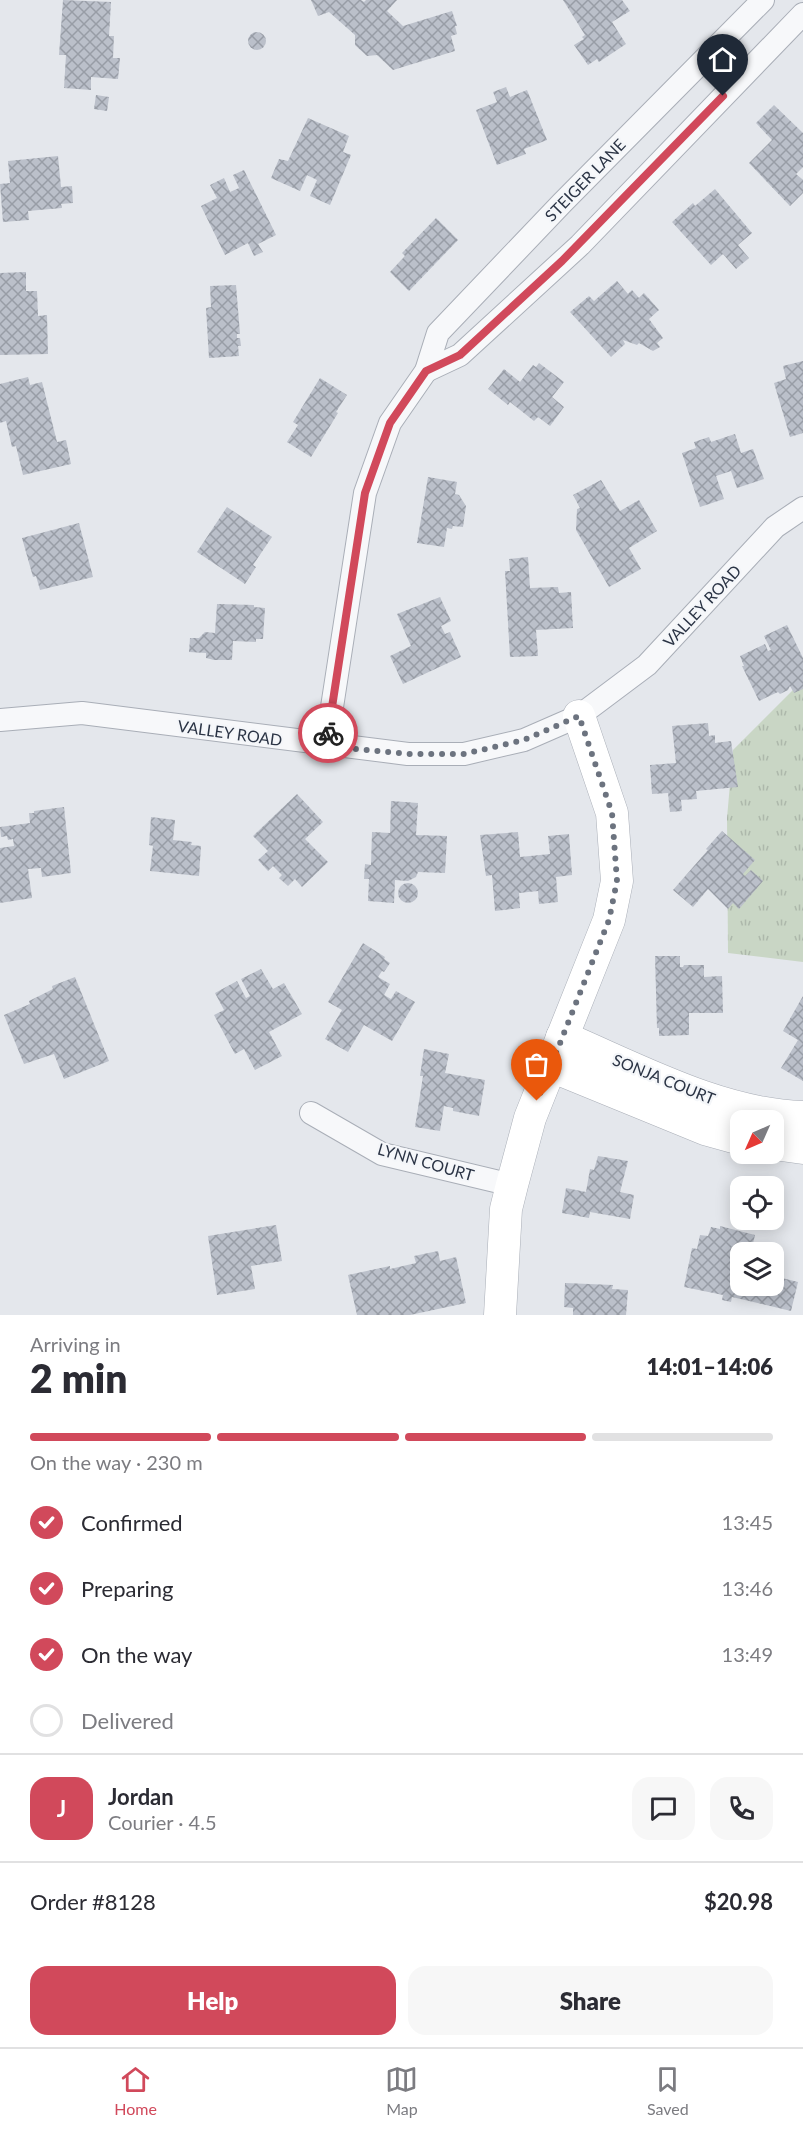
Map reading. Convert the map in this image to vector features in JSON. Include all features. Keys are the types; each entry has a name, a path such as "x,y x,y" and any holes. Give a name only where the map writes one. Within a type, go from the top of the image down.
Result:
{"street":[{"name":"STEIGER LANE","path":"326,746 365,493 390,423 426,371 438,333 562,203 763,0"},
{"path":"426,371 460,355 579,245 803,14"},
{"name":"VALLEY ROAD","path":"0,720 82,713 326,746 408,754 464,754 524,740 579,716 647,666 775,527 803,508"},
{"path":"500,1315 506,1209 530,1118 609,920 617,881 612,813 579,716"},
{"name":"SONJA COURT","path":"562,1037 697,1095 746,1109 803,1117"},
{"name":"SONJA COURT","path":"551,1066 705,1129 730,1136"},
{"name":"LYNN COURT","path":"311,1113 382,1154 512,1185"},
{"path":"784,1145 803,1148"}],"green space":[{"path":"803,680 803,962 728,953 727,818 733,750"}],"building":[{"path":"63,0 111,2 109,36 114,36 113,58 120,58 118,79 91,77 91,90 64,88 66,55 59,55"},
{"path":"311,0 361,0 364,2 366,0 397,0 387,11 403,26 452,11 457,26 455,26 457,34 451,36 455,51 393,70 377,55 367,56 355,45 355,35 329,12 318,16"},
{"path":"563,0 622,0 630,11 612,22 626,44 599,62 597,59 588,65 574,45 584,39 582,37 585,35"},
{"path":"257,32 263,35 266,41 263,47 257,50 251,47 248,41 251,35"},
{"path":"506,87 510,97 527,90 547,140 524,149 526,154 497,165 476,110 497,102 493,92"},
{"path":"96,95 109,97 107,111 94,109"},
{"path":"774,105 803,133 803,167 796,174 803,180 803,193 790,206 749,163 772,140 756,123"},
{"path":"308,118 349,136 343,152 351,155 330,205 310,196 317,180 307,175 300,191 271,178 279,159 288,161"},
{"path":"58,156 61,187 72,186 73,203 61,204 62,208 28,211 29,220 3,222 0,184 10,183 8,161"},
{"path":"244,170 276,235 258,244 263,252 254,256 248,243 225,255 201,206 217,198 210,185 224,178 230,192 239,188 233,175"},
{"path":"715,189 752,233 738,245 749,258 736,269 723,254 711,265 672,222 693,203 695,206"},
{"path":"436,218 458,240 409,291 390,272 405,256 402,253"},
{"path":"26,272 26,291 37,291 38,316 47,315 48,354 0,355 0,273"},
{"path":"617,281 628,294 632,290 639,298 644,293 659,310 649,319 663,338 657,343 660,347 653,351 639,343 637,345 623,340 625,344 611,357 570,312 589,296 594,301"},
{"path":"236,285 240,334 237,334 237,338 240,338 241,346 238,346 239,356 209,358 206,308 211,307 210,286"},
{"path":"803,361 803,433 790,437 774,383 786,379 783,366"},
{"path":"539,363 564,382 552,397 564,407 550,426 538,417 534,421 510,402 508,405 488,389 504,369 520,382 533,365 536,367"},
{"path":"28,377 30,385 42,382 57,442 66,440 71,464 23,475 16,446 12,447 6,421 0,423 0,384"},
{"path":"320,378 347,395 311,457 287,442 298,425 293,422"},
{"path":"735,434 741,453 753,449 764,479 737,488 731,471 716,476 724,499 700,507 682,453 696,448 694,442 709,437 711,442"},
{"path":"428,477 457,482 455,494 459,495 466,506 463,527 447,528 444,547 417,543"},
{"path":"601,480 620,511 639,500 657,531 629,548 641,569 609,587 576,530 577,509 580,508 573,495"},
{"path":"227,507 272,537 253,565 256,567 245,584 197,552"},
{"path":"79,523 93,577 40,590 36,576 33,577 22,538"},
{"path":"528,557 530,588 558,587 559,593 571,592 573,628 536,630 538,656 510,657 505,571 510,571 509,559"},
{"path":"440,597 451,621 441,626 445,634 450,632 461,657 403,684 390,656 411,646 397,614"},
{"path":"217,604 254,605 254,607 265,608 263,639 256,639 256,642 233,641 232,660 214,660 206,658 206,653 189,652 190,638 199,638 205,632 215,633"},
{"path":"787,625 803,658 803,689 794,693 790,686 788,690 780,694 778,692 759,701 742,666 744,666 740,656 765,644 768,651 771,650 764,636"},
{"path":"708,723 709,736 715,735 715,743 731,741 738,787 696,791 697,799 681,800 682,811 670,812 668,793 652,794 650,765 676,763 672,726"},
{"path":"297,794 323,822 305,839 328,862 302,887 295,879 288,886 279,878 282,875 273,866 268,871 258,860 268,851 253,836"},
{"path":"391,801 418,803 416,835 447,836 445,873 418,872 416,877 408,881 395,880 394,903 368,901 369,879 364,879 365,864 371,865 372,832 390,833"},
{"path":"64,807 71,873 42,877 41,868 28,869 32,898 0,903 0,848 14,846 13,839 8,840 7,836 1,837 0,827 30,823 29,813 34,813 34,811"},
{"path":"151,817 175,820 173,840 192,842 191,845 201,846 199,876 150,871 153,846 149,845"},
{"path":"722,831 755,860 743,874 745,876 751,870 763,881 739,909 733,903 728,909 708,889 693,907 673,890"},
{"path":"518,832 520,857 550,854 548,836 569,834 572,875 556,877 558,902 539,904 538,891 519,893 520,908 495,911 492,875 486,876 480,835"},
{"path":"408,883 415,886 418,893 415,900 408,903 401,900 398,893 401,886"},
{"path":"363,943 385,957 384,959 390,963 378,977 390,984 384,995 391,999 396,991 415,1002 392,1041 364,1025 348,1052 325,1039 342,1010 328,1002"},
{"path":"655,956 680,956 680,967 704,965 704,977 722,976 723,1013 689,1013 689,1035 659,1036"},
{"path":"261,969 273,989 284,983 302,1014 269,1032 282,1056 255,1070 244,1049 235,1054 214,1015 224,1010 215,993 237,981 246,998 250,996 241,979"},
{"path":"75,977 109,1061 64,1079 54,1054 24,1064 4,1015 30,1004 29,1001 53,989 52,986"},
{"path":"803,996 803,1081 781,1068 798,1040 783,1031"},
{"path":"424,1049 449,1054 445,1073 485,1080 479,1116 453,1111 453,1108 444,1106 440,1131 415,1127 423,1076 420,1076"},
{"path":"598,1156 628,1161 620,1192 634,1195 630,1219 590,1212 589,1218 562,1213 566,1188 586,1192 590,1169 594,1170"},
{"path":"276,1225 282,1261 251,1266 255,1289 217,1295 208,1236"},
{"path":"720,1226 755,1235 753,1242 730,1242 730,1296 784,1296 784,1278 798,1282 791,1311 732,1297 731,1302 722,1300 723,1295 684,1287 692,1248 697,1249 700,1235 708,1236 711,1227 720,1229"},
{"path":"438,1251 440,1261 456,1257 466,1303 410,1315 357,1315 348,1275 416,1263 414,1256"},
{"path":"565,1283 613,1285 612,1289 628,1290 626,1315 573,1315 573,1308 564,1307"}],"way so far":[{"path":"328,733 326,746 408,754 464,754 524,740 579,716 612,813 617,881 609,920 537,1101"}],"route":[{"path":"328,733 365,493 390,423 426,371 460,355 562,261 723,96"}]}
